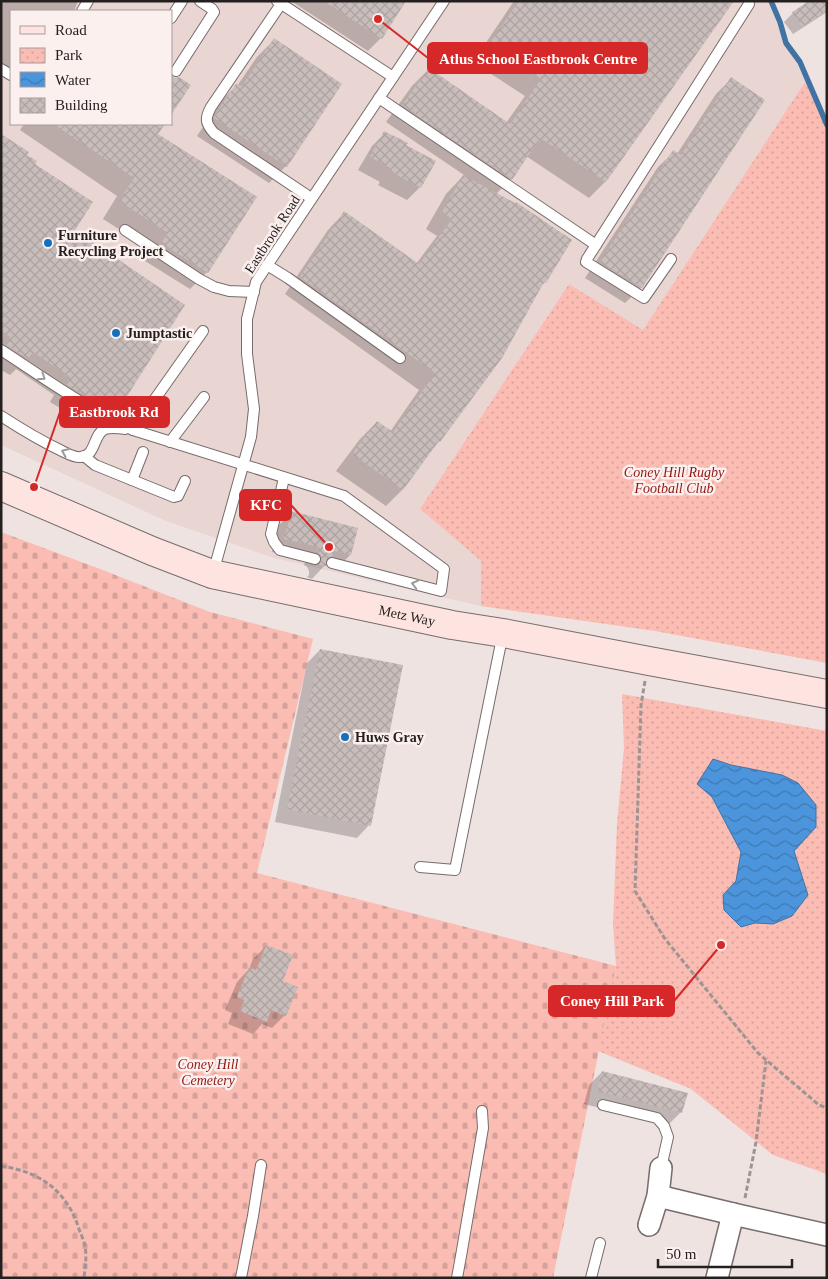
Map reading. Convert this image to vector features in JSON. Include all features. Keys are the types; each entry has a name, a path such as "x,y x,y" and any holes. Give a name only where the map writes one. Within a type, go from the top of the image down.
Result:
{"street":[{"name":"Metz Way","path":"1,486 212,574 452,625 503,632 827,694"},
{"path":"649,1225 658,1196 661,1168"},
{"path":"658,1196 827,1235"},
{"path":"716,1278 737,1214"}],"lane":[{"path":"172,16 182,1"},
{"path":"176,71 214,12 200,1"},
{"name":"Eastbrook Road","path":"212,574 251,438 254,409 247,354 247,319 256,282 444,1"},
{"path":"311,198 214,133 208,127 206,120 211,107 279,3 393,77"},
{"path":"671,259 644,298 586,262 749,4"},
{"path":"379,98 596,245"},
{"path":"125,230 214,287 254,292"},
{"path":"267,266 288,278 400,358"},
{"path":"133,430 203,331"},
{"path":"1,350 64,392 109,419 133,430 344,496 444,568 440,591 332,563"},
{"path":"170,442 204,398"},
{"path":"1,416 42,442 80,458 87,455 94,447 98,436 104,430 113,428 133,430"},
{"path":"132,480 143,452"},
{"path":"84,456 95,465 174,497 178,496 184,480"},
{"path":"284,478 271,534 274,542 280,550 315,559"},
{"path":"420,867 455,870 503,632"},
{"path":"603,1105 657,1118 664,1126 668,1137 661,1168"},
{"path":"457,1278 483,1128 482,1111"},
{"path":"241,1278 254,1216 261,1165"},
{"path":"591,1278 600,1243"}],"path":[{"path":"649,661 641,706 635,891 664,939 758,1053 820,1105 827,1108"},
{"path":"737,1214 756,1142 766,1060"},
{"path":"1,1166 32,1174 49,1184 63,1198 75,1216 85,1246 86,1263 84,1278"}],"shaded area":[{"path":"1,1 771,1 786,43 800,62 807,79 643,331 569,284 420,509 481,561 481,606 274,558 166,521 1,445"}],"green space":[{"name":"Coney Hill Rugby Football Club","path":"807,79 827,125 827,663 655,631 481,606 481,561 420,509 569,284 643,330"},
{"name":"Coney Hill Cemetery","path":"1,532 210,612 313,639 257,873 616,966 553,1278 1,1278"},
{"path":"622,694 827,731 827,1174 773,1155 691,1089 598,1051 616,966 613,924 617,824 624,748"}],"water":[{"path":"713,759 731,765 782,775 798,783 816,805 816,827 794,851 808,895 792,916 773,924 755,923 741,927 724,910 723,895 736,881 741,852 712,797 697,784"}],"building":[{"path":"324,1 406,1 382,39"},
{"path":"519,1 734,1 606,182 540,138 512,180 402,105 429,68 510,124 541,79 489,44"},
{"path":"809,1 827,1 827,10 802,27 792,12"},
{"path":"274,38 342,84 287,167 214,118 236,84 242,86"},
{"path":"172,76 179,77 191,85 172,114"},
{"path":"731,77 765,100 642,288 600,262 673,150 681,155"},
{"path":"54,125 164,125 158,134 257,197 208,273 161,243 168,233 119,201 134,178"},
{"path":"384,131 408,143 406,145 436,161 421,188 390,171 392,169 370,157"},
{"path":"1,134 29,152 27,155 37,161 35,164 93,202 75,230 185,305 117,412 93,394 90,399 66,384 70,377 33,352 28,359 5,344 10,337 1,331"},
{"path":"463,175 516,202 572,240 546,283 544,282 502,358 403,490 352,454 377,421 393,432 435,373 300,277 344,211 419,264 452,219 442,212"},
{"path":"291,511 358,528 351,555 334,551 333,556 327,558 326,566 319,565 322,558 317,552 318,547 284,539"},
{"name":"Huws Gray","path":"320,649 403,665 371,826 287,809"},
{"path":"266,945 293,955 283,981 298,987 286,1016 271,1010 267,1022 240,1011 244,1000 237,997 249,967 256,970"},
{"path":"602,1071 688,1093 682,1113 597,1091"}],"waterway":[{"path":"771,1 786,43 800,62 827,125"}],"place":[{"name":"Atlus School Eastbrook Centre","path":"378,19"},
{"name":"Furniture Recycling Project","path":"48,243"},
{"name":"Jumptastic","path":"116,333"},
{"name":"Eastbrook Rd","path":"34,487"},
{"name":"KFC","path":"329,547"},
{"name":"Huws Gray","path":"345,737"},
{"name":"Coney Hill Park","path":"721,945"}]}
